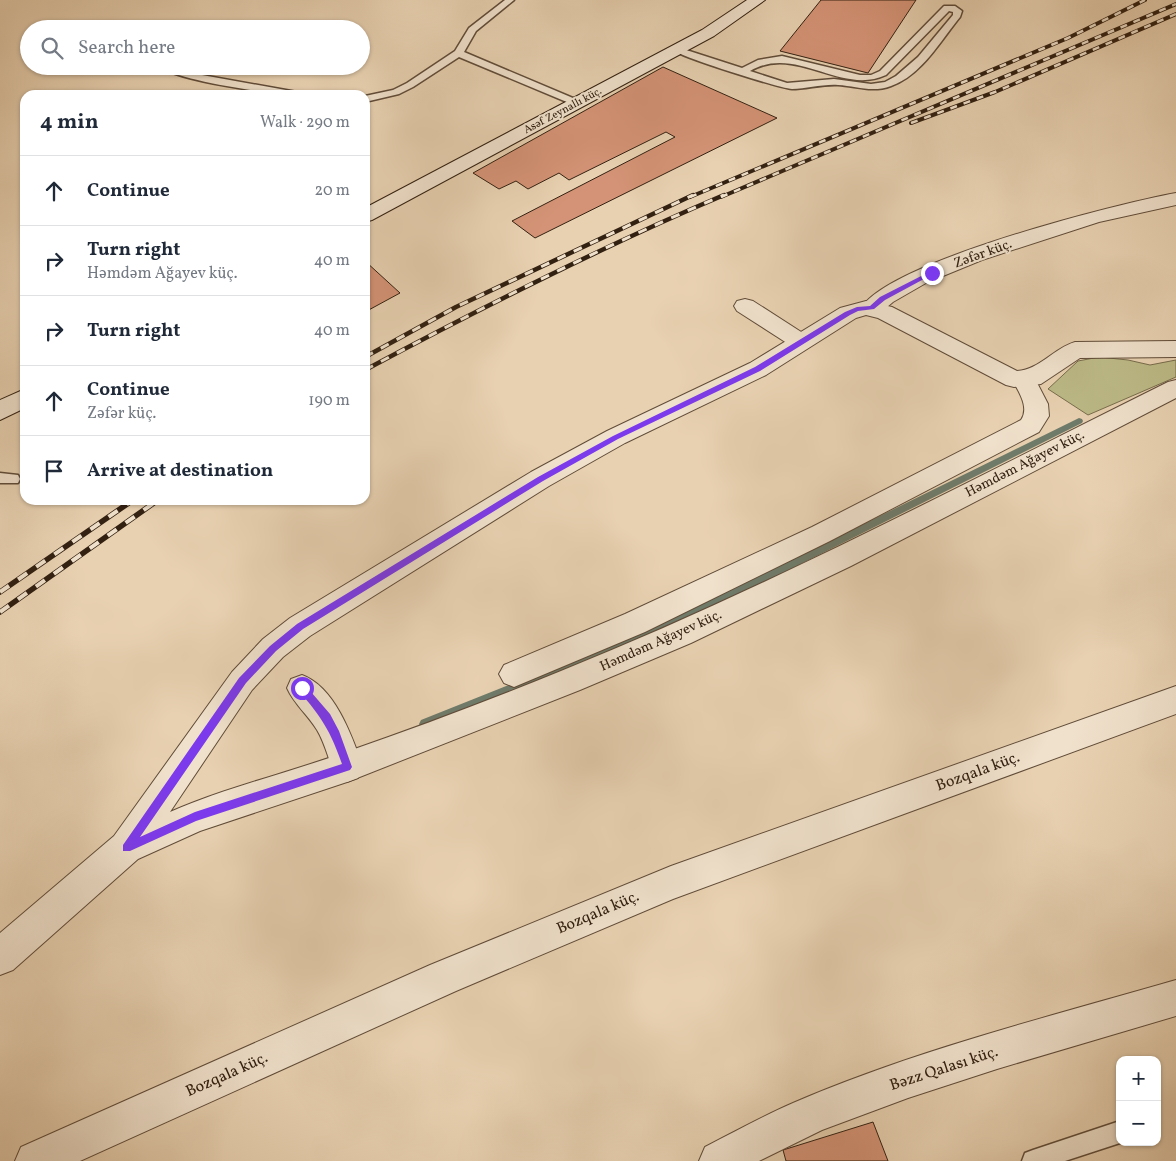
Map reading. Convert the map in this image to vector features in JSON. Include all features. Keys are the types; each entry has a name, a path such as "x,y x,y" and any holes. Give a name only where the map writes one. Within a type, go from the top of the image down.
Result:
{"street":[{"name":"Asəf Zeynallı küç.","path":"370,213 677,50 722,25 757,0"},
{"name":"Zəfər küç.","path":"126,848 242,681 262,659 300,627 540,479 616,438 758,369 848,313 857,309 872,308 882,298 962,260 1099,215 1142,204 1176,199"},
{"path":"745,306 801,342"},
{"path":"872,308 897,318 1005,375 1024,380 1041,374 1075,350 1176,349"},
{"path":"514,674 635,623 821,534 1030,426 1037,416 1036,404 1024,380"},
{"name":"Həmdəm Ağayev küç.","path":"126,848 195,817 347,767 570,681 681,634 841,558 1176,388"},
{"path":"0,411 20,400"},
{"path":"302,688 326,717 336,734 347,767"},
{"name":"Bozqala küç.","path":"35,1161 443,978 670,883 1176,700"},
{"path":"0,957 126,848"},
{"name":"Bəzz Qalası küç.","path":"719,1161 768,1135 821,1111 927,1073 1176,998"}],"lane":[{"path":"370,98 396,92 410,85 458,53 463,48 472,30 510,0"},
{"path":"677,50 743,72 790,87 834,82 867,87 887,84 908,74 957,15 958,11 947,8 883,73 872,78 860,78 782,59 769,59 758,62 743,72"},
{"path":"458,53 577,103"},
{"path":"191,75 269,90"},
{"path":"1034,1161 1116,1133"}],"shaded area":[{"path":"1099,357 1128,360 1150,365 1176,360 1176,377 1088,415 1048,389 1078,361"}],"building":[{"path":"821,0 916,0 868,73 780,51"},
{"path":"663,67 777,118 535,238 512,221 675,137 666,132 569,180 559,173 528,189 516,181 499,189 473,173"},
{"path":"370,266 400,293 370,309"},
{"path":"873,1122 888,1161 786,1161 783,1150"}],"waterway":[{"path":"425,724 553,672 719,600 1079,421"}],"railway":[{"path":"690,197 1068,38 1145,0"},
{"path":"721,197 1176,4"},
{"path":"911,123 995,92 1176,14"},
{"path":"370,354 456,307 693,195"},
{"path":"370,367 543,278 633,235 724,195"},
{"path":"0,592 126,505"},
{"path":"0,612 151,505"}],"route":[{"path":"302,688 326,717 336,734 347,767 195,817 126,848 242,681 273,648 300,627 540,479 616,438 758,369 848,313 857,309 872,308 882,298 932,273"}]}
